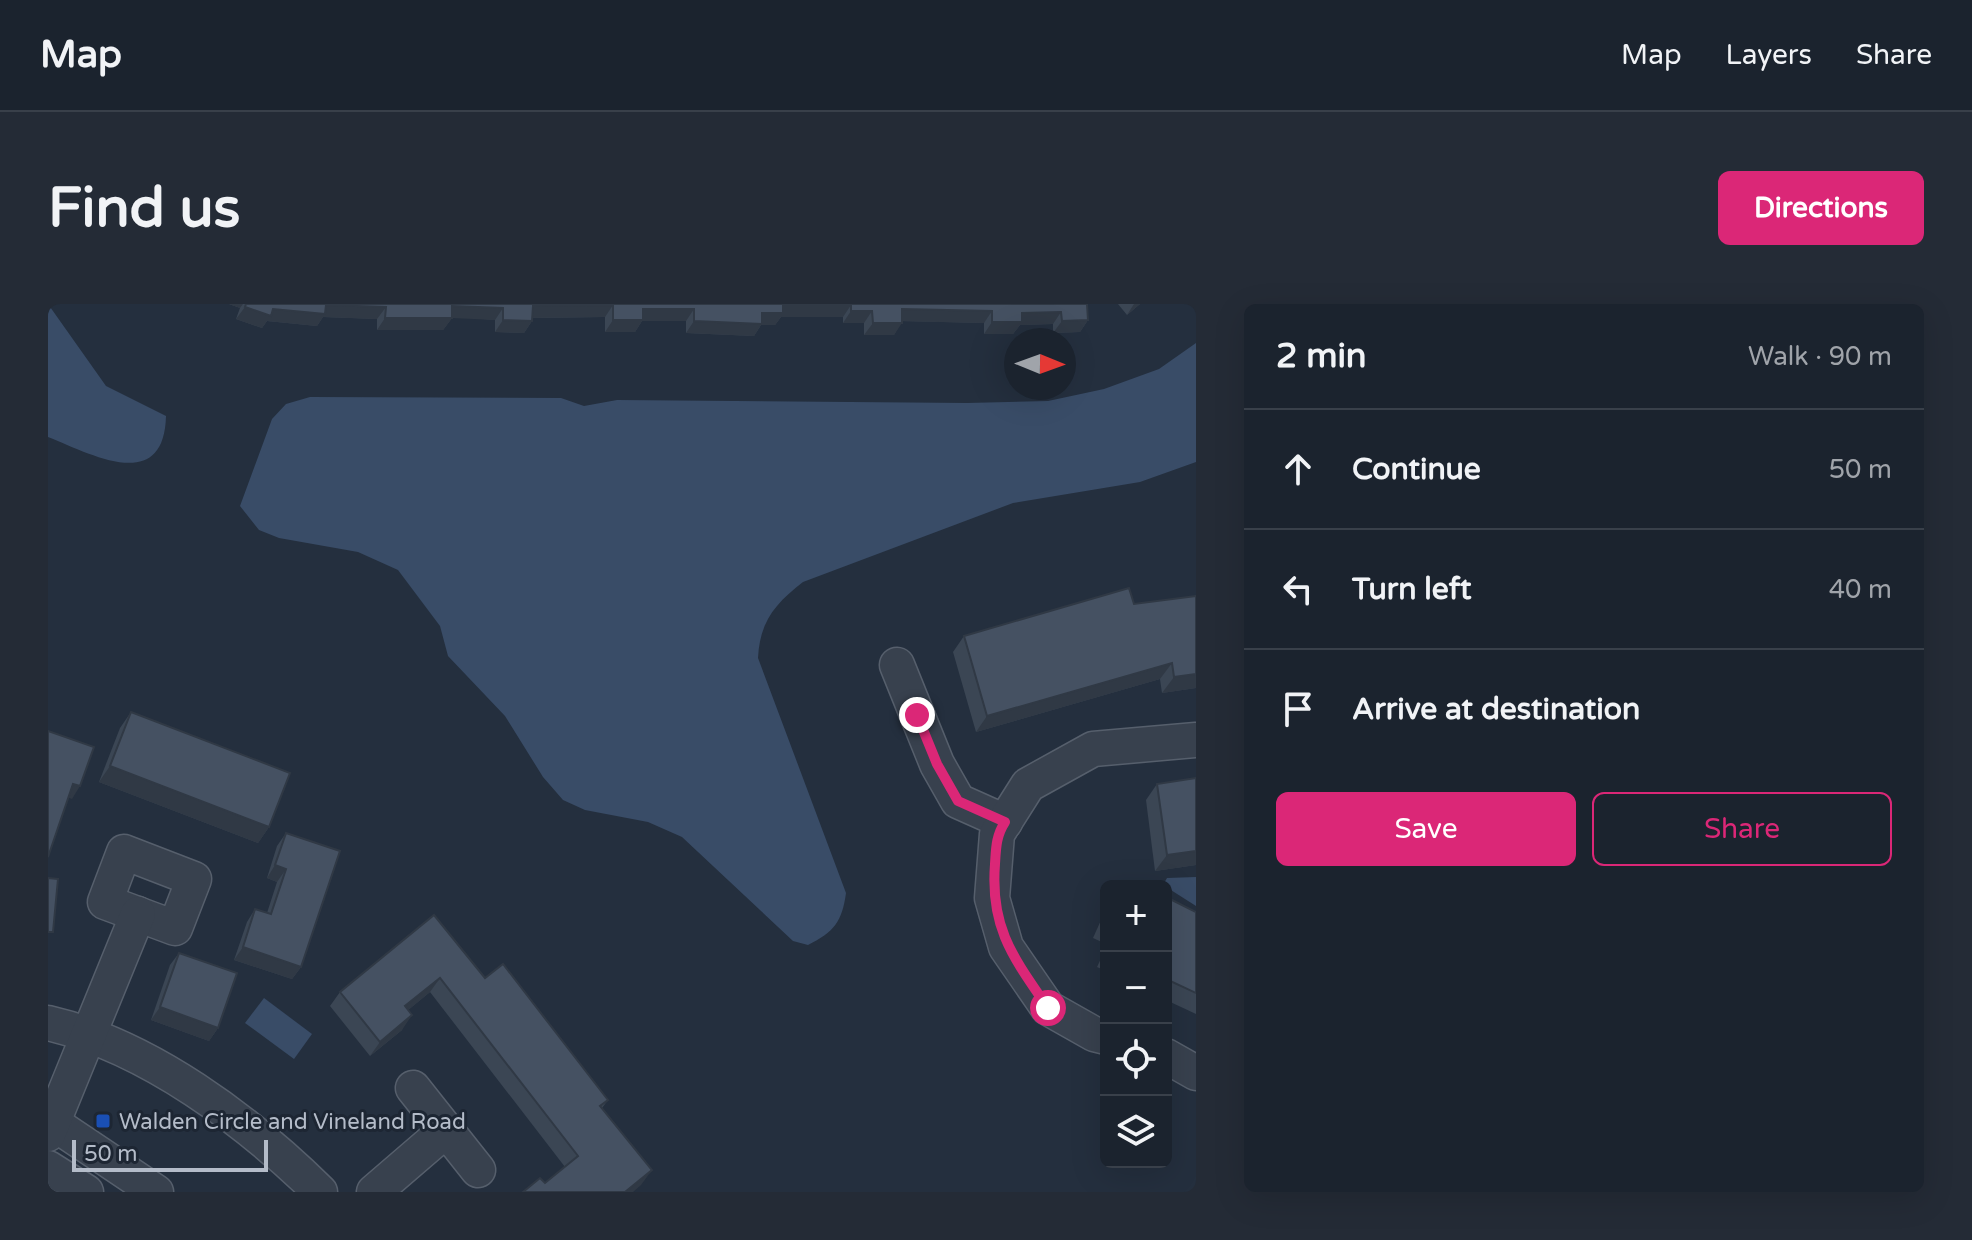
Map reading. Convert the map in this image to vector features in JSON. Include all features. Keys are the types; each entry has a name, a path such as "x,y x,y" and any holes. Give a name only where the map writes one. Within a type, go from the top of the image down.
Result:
{"street":[{"path":"897,665 937,764 958,801 1005,822"},
{"path":"1100,1034 1048,1008 1006,947 992,898 997,834 1028,785 1093,749 1196,740"},
{"path":"138,914 49,1128 62,1129 156,1192"},
{"path":"48,1023 90,1033 206,1097 285,1157 320,1192"},
{"path":"1172,1059 1196,1073"},
{"path":"413,1088 478,1170"},
{"path":"374,1192 446,1130"},
{"path":"48,1168 86,1192"}],"water":[{"path":"48,304 106,386 166,416 162,440 153,455 139,462 104,459 48,437"},
{"path":"1196,343 1196,462 1140,482 1013,503 803,582 771,614 762,634 758,658 846,893 835,925 808,945 793,941 682,837 648,822 585,810 563,800 543,777 505,716 448,656 440,626 398,570 358,552 279,538 259,530 240,506 272,419 286,404 310,397 561,398 584,406 617,400 1048,401 1076,400 1076,395 1104,389 1159,369"},
{"path":"1196,877 1196,906 1172,891 1172,880 1167,878"},
{"path":"264,998 312,1034 294,1059 245,1023"}],"building":[{"path":"246,304 1087,304 1088,320 1062,321 1061,312 1022,313 1022,322 992,322 992,311 902,309 902,323 873,323 872,311 851,311 851,305 783,305 783,313 762,313 762,324 694,321 694,309 643,309 643,320 613,320 613,305 533,306 532,321 503,320 503,308 452,306 452,318 385,318 386,307 326,305 325,314 273,309 271,316 245,307"},
{"path":"1129,588 1134,604 1196,596 1196,674 1174,677 1172,663 987,716 964,636"},
{"path":"131,712 290,773 269,827 110,766"},
{"path":"48,731 94,747 80,786 73,784 48,857"},
{"path":"1196,778 1196,851 1167,855 1157,784"},
{"path":"286,833 340,851 301,967 243,947 255,909 271,914 286,869 275,865"},
{"path":"48,878 58,879 53,932 48,932"},
{"path":"1172,900 1196,912 1196,993 1172,982"},
{"path":"434,915 485,978 503,964 608,1100 600,1106 652,1170 625,1192 523,1192 540,1178 545,1183 578,1156 440,978 405,1006 412,1015 380,1042 340,992"},
{"path":"179,953 237,973 218,1028 160,1007"}],"place":[{"name":"Walden Circle and Vineland Road","path":"103,1121"}],"route":[{"path":"917,715 937,764 958,801 1005,822 997,834 992,898 1006,947 1048,1008"}]}
